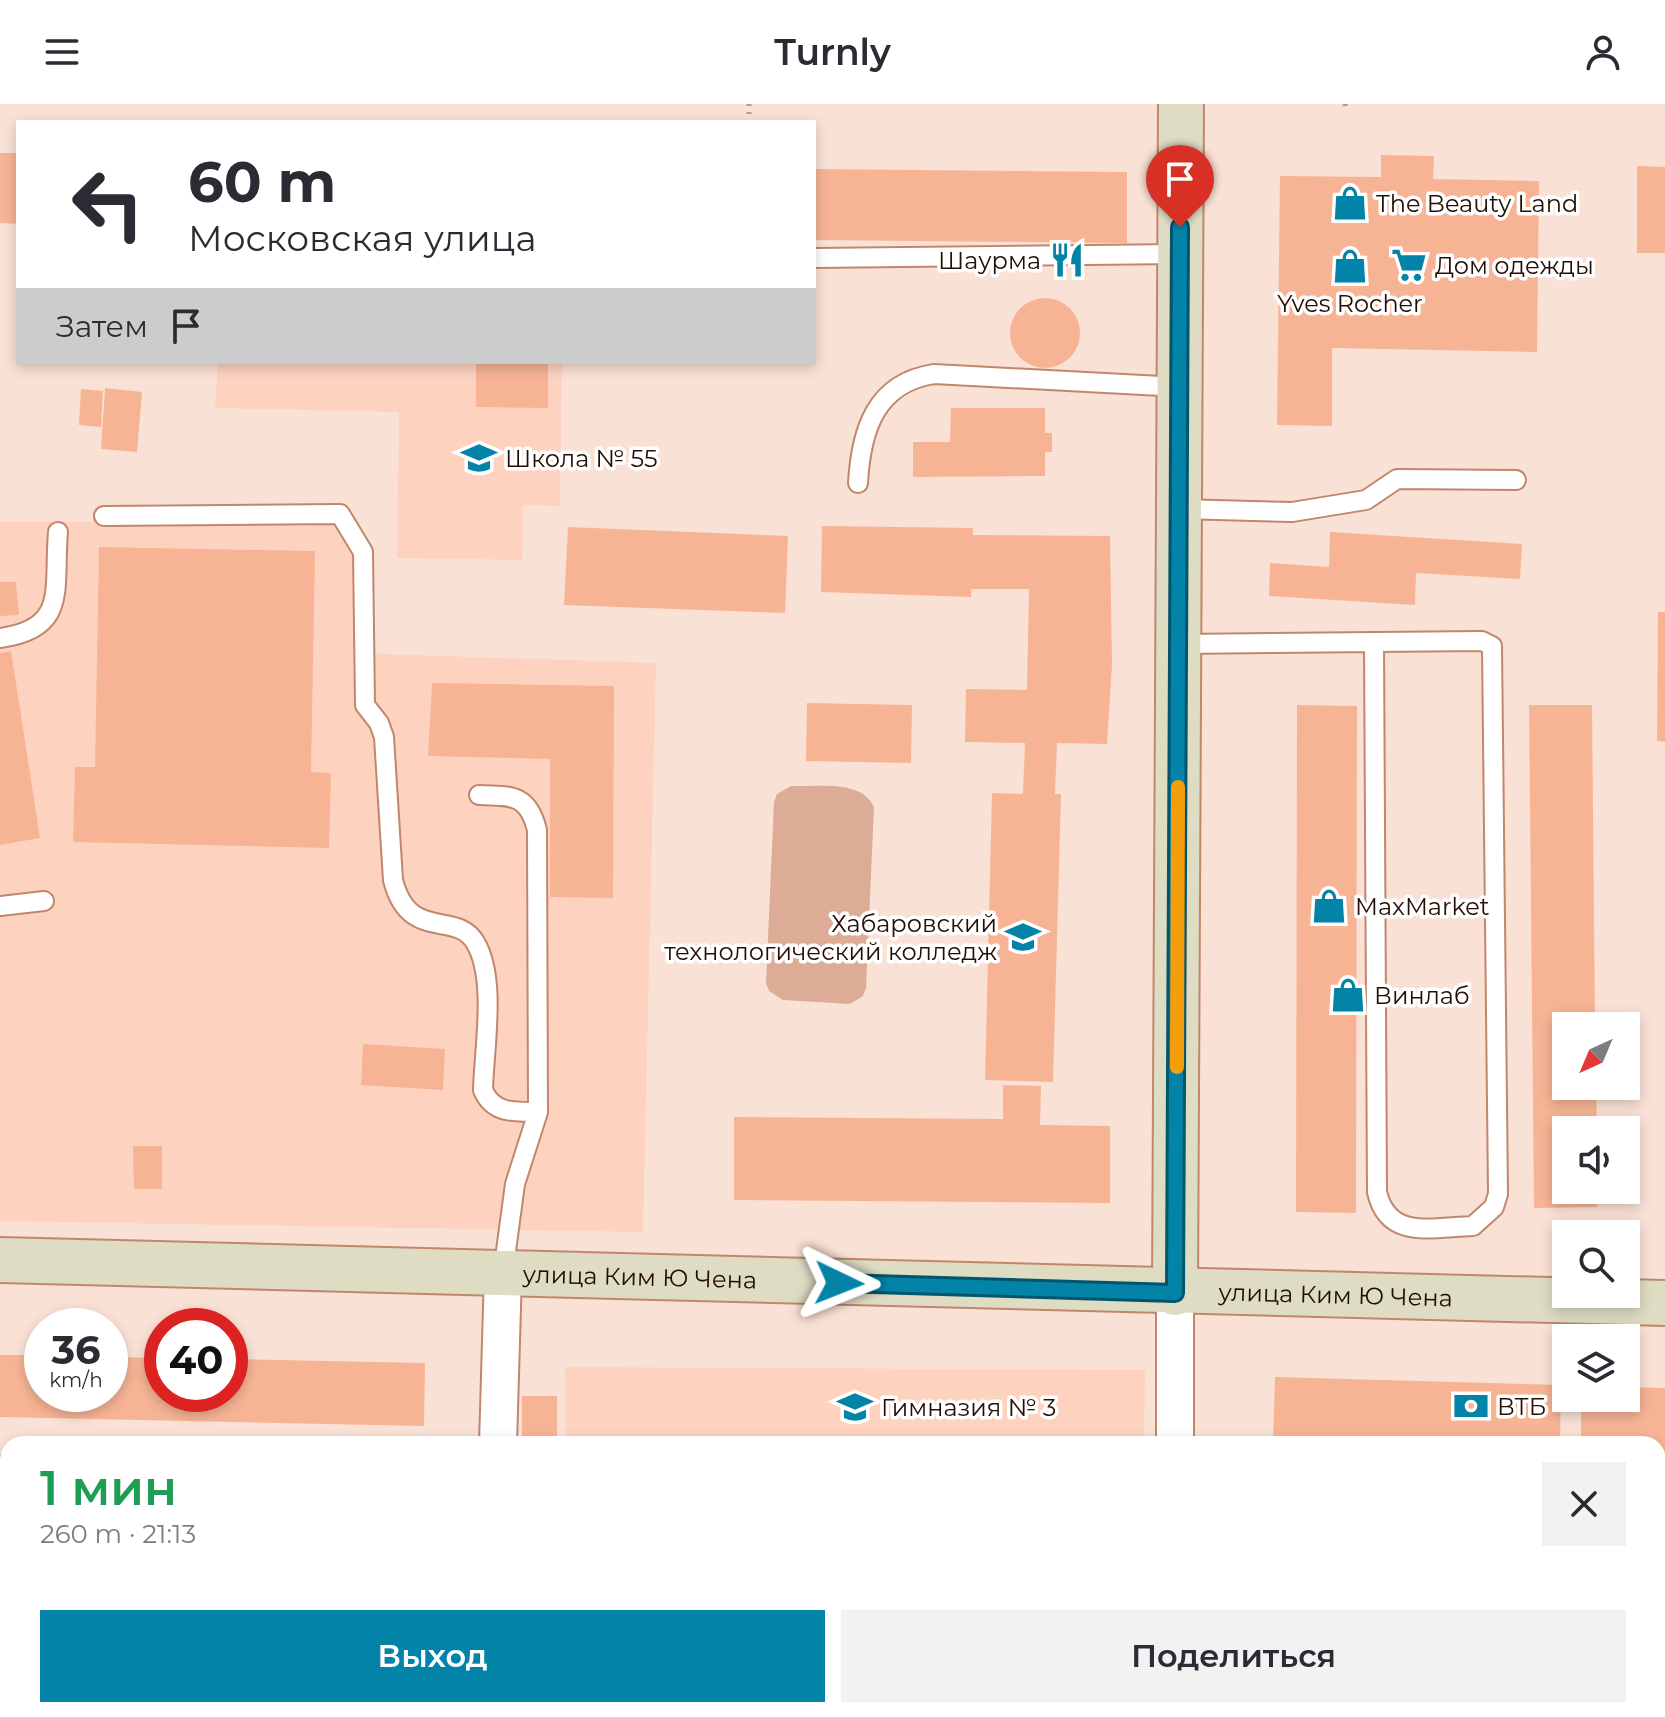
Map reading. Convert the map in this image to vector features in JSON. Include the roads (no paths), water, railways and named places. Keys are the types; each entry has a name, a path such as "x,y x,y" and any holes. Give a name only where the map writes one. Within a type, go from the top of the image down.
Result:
{"street":[{"path":"1175,1436 1181,104"},
{"name":"улица Ким Ю Чена","path":"0,1260 1175,1293 1665,1303"},
{"path":"498,1436 503,1273"}],"lane":[{"path":"816,258 1143,257 1180,254"},
{"path":"858,483 862,439 868,419 899,386 915,376 934,374 1180,387"},
{"path":"1179,509 1292,512 1366,500 1397,479 1516,480"},
{"path":"104,516 340,514 363,552 365,705 379,723 384,737 393,880 398,900 429,924 459,927 474,939 487,981 483,1090 488,1101 496,1107 510,1112 538,1112"},
{"path":"0,638 38,629 51,615 58,532"},
{"path":"1179,644 1374,642 1482,641 1494,651 1498,1194 1494,1207 1473,1226 1402,1227 1389,1220 1381,1210 1377,1192 1374,642"},
{"path":"479,795 505,796 524,801 533,814 537,830 538,1112 515,1184 503,1273"},
{"path":"0,906 44,901"}],"place":[{"name":"The Beauty Land","path":"1350,203"},
{"name":"Шаурма","path":"1067,260"},
{"name":"Дом одежды","path":"1409,265"},
{"name":"Yves Rocher","path":"1350,266"},
{"name":"Школа № 55","path":"479,458"},
{"name":"MaxMarket","path":"1329,906"},
{"name":"Хабаровский технологический колледж","path":"1023,937"},
{"name":"Винлаб","path":"1348,995"},
{"name":"ВТБ","path":"1471,1406"},
{"name":"Гимназия № 3","path":"855,1407"}]}
